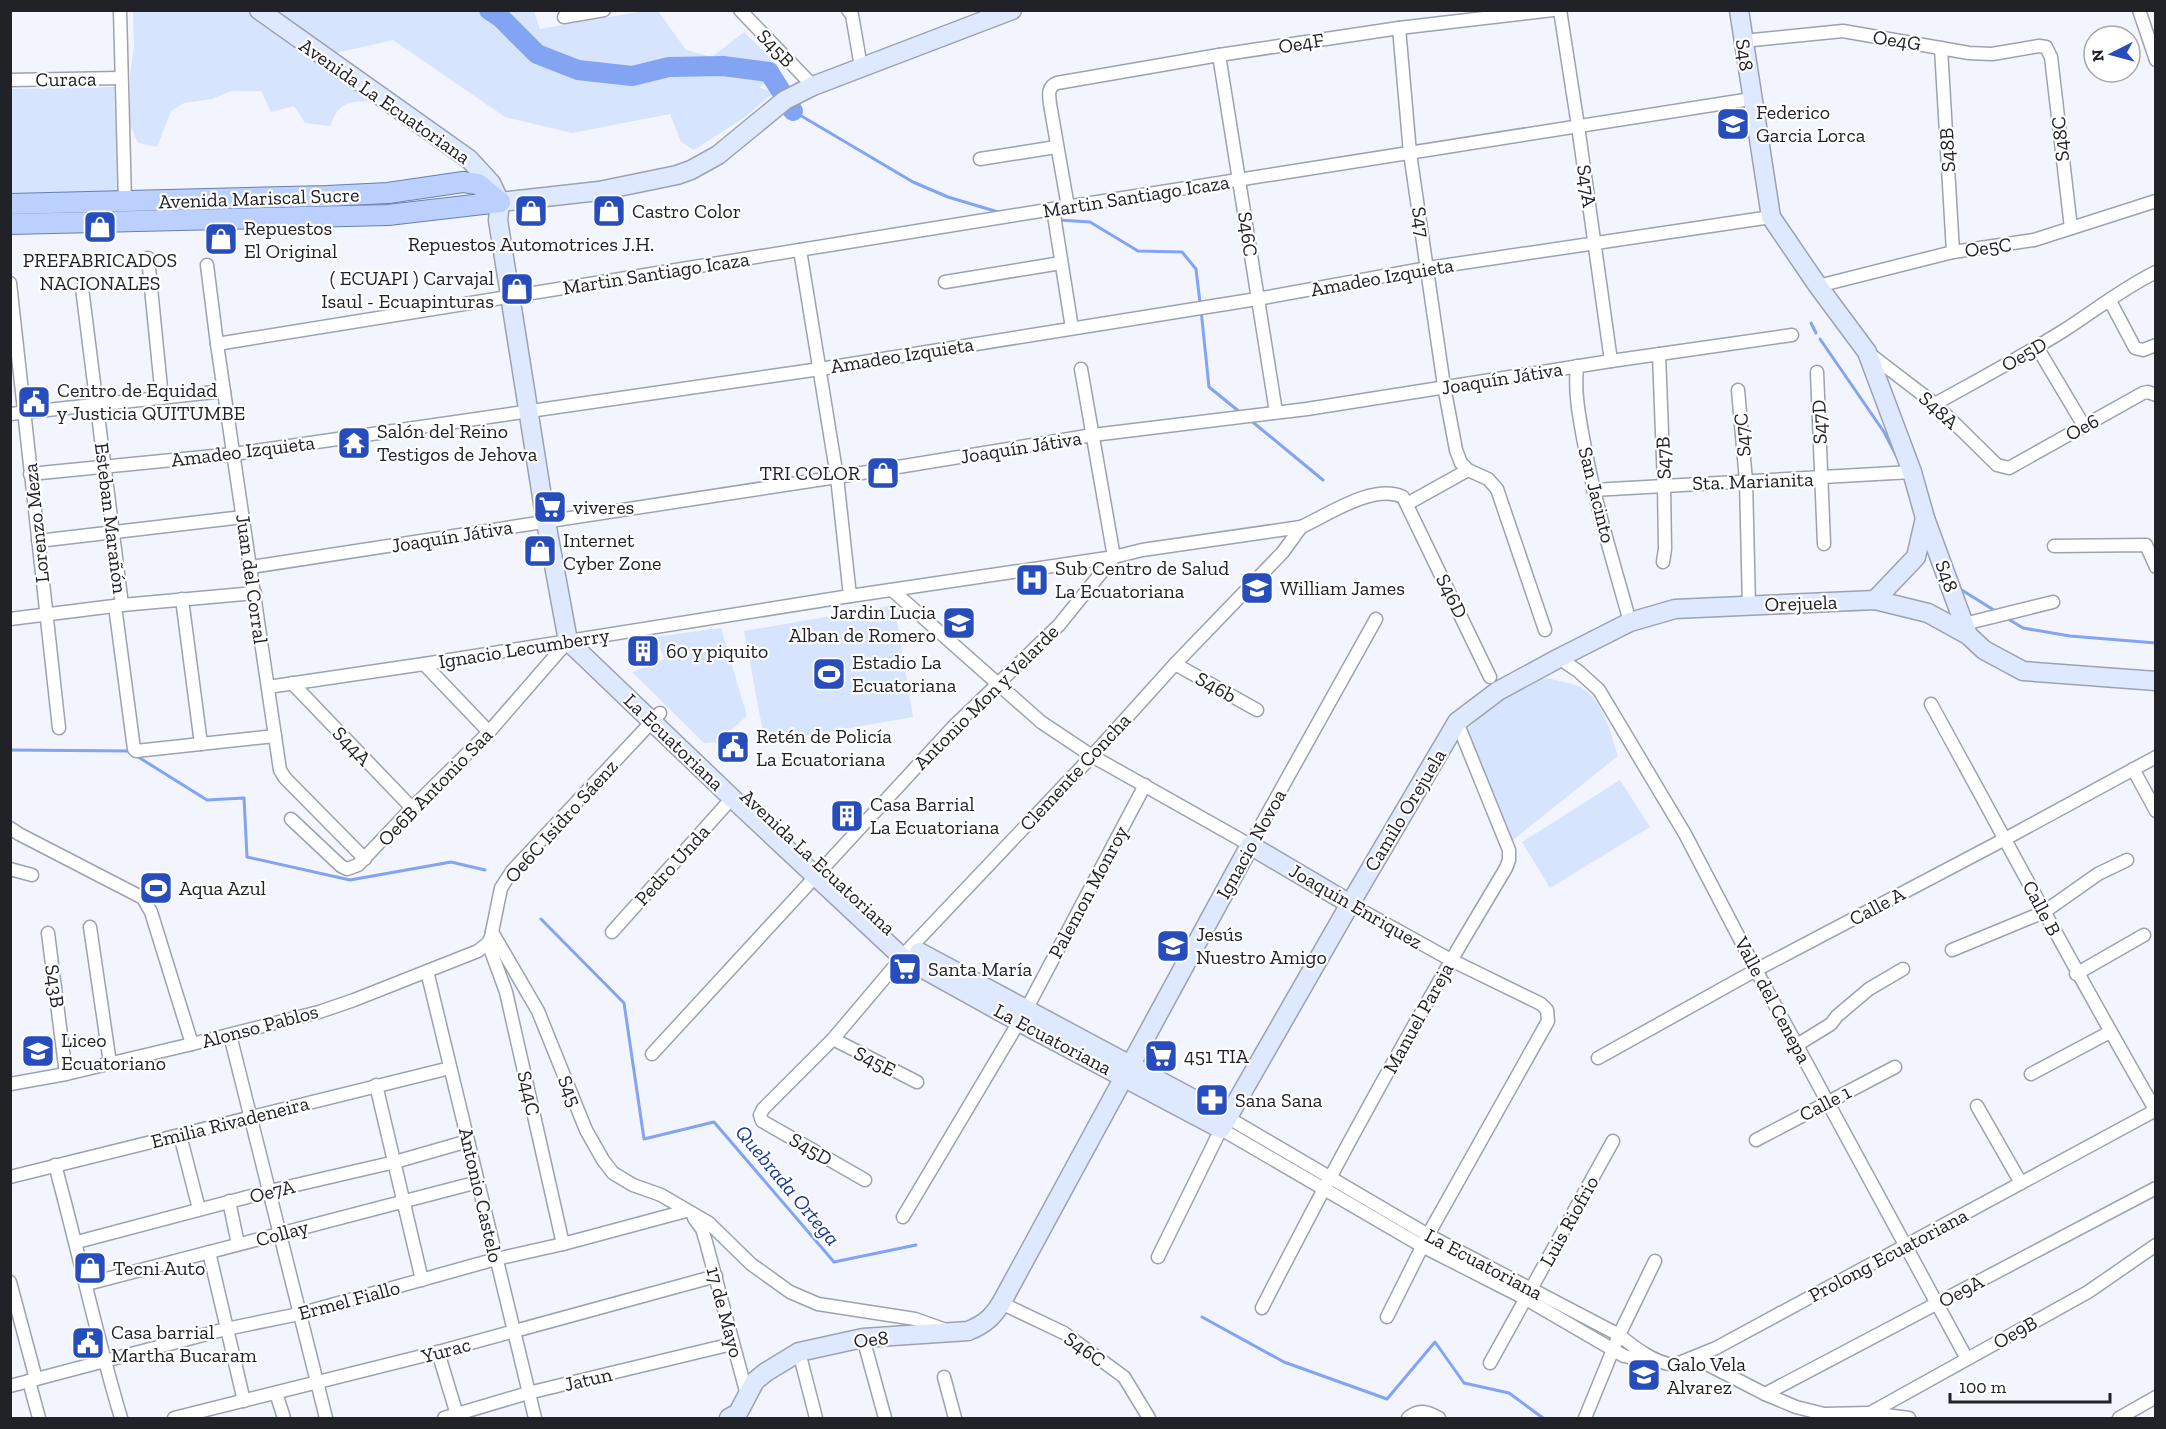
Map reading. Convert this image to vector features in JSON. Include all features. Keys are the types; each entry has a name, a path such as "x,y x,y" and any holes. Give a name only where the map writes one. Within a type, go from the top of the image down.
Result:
{"main road":[{"name":"Avenida Mariscal Sucre","path":"10,204 388,193 463,182 478,184 500,202"},
{"name":"Avenida Mariscal Sucre","path":"10,225 388,214 500,202"}],"street":[{"path":"120,10 125,202"},
{"name":"Avenida La Ecuatoriana","path":"259,10 469,159 486,176 500,202 498,220 515,296"},
{"path":"564,16 604,10"},
{"name":"S45B","path":"740,10 813,86"},
{"name":"Avenida Mariscal Sucre","path":"500,202 599,191 677,176 718,155 785,100 813,86 1012,10"},
{"name":"Oe4F","path":"1056,147 1050,104 1051,87 1057,83 1219,55 1399,28 1553,10"},
{"name":"S47A","path":"1560,10 1611,361"},
{"name":"S48","path":"1739,10 1771,217 1867,352 1912,472 1925,518 1966,629"},
{"path":"2139,10 2156,60"},
{"path":"853,12 861,67"},
{"name":"S47","path":"1399,28 1410,153 1444,387 1456,450 1461,463 1468,470"},
{"name":"Oe4G","path":"1743,41 1843,31 1952,51 1992,54 2039,46 2049,50"},
{"name":"S48B","path":"1941,48 1953,252"},
{"name":"S48C","path":"2049,50 2071,228"},
{"name":"S46C","path":"1219,55 1276,412"},
{"name":"Curaca","path":"10,80 122,78"},
{"name":"Martin Santiago Icaza","path":"217,344 800,250 1054,215 1068,207 1751,99"},
{"path":"980,159 1056,147 1068,207"},
{"name":"Oe5C","path":"1818,286 1953,252 2034,240 2156,201"},
{"path":"1054,215 1072,328"},
{"name":"Amadeo Izquieta","path":"30,474 234,454 820,369 1257,299 1428,268 1771,217"},
{"path":"800,250 837,477 850,596"},
{"path":"148,258 162,398"},
{"path":"945,282 1061,263"},
{"name":"Juan del Corral","path":"207,265 280,770 285,778 365,859"},
{"name":"Oe5D","path":"1935,404 2037,347 2156,272"},
{"name":"Lorenzo Meza","path":"10,283 59,728"},
{"name":"Esteban Marañón","path":"82,288 105,467 134,749 142,752 201,744"},
{"path":"515,296 550,521 573,640"},
{"path":"2110,301 2135,348 2143,350 2156,345"},
{"name":"Joaquín Játiva","path":"251,567 837,477 1093,435 1276,412 1792,335"},
{"path":"2037,347 2084,426"},
{"name":"S48A","path":"1867,352 1935,404 1997,465 2009,468"},
{"name":"S47B","path":"1659,354 1664,485 1665,549 1663,562"},
{"name":"San Jacinto","path":"1577,366 1578,410 1593,490 1630,622"},
{"path":"1081,369 1114,557"},
{"name":"S47D","path":"1817,372 1824,544"},
{"name":"S47C","path":"1738,390 1746,481 1749,606"},
{"path":"10,414 224,391"},
{"name":"Oe6","path":"2009,468 2143,393 2156,395"},
{"path":"1301,527 1342,506 1377,494 1394,493 1403,497 1407,504 1468,470 1488,479 1497,489 1545,630"},
{"name":"Sta. Marianita","path":"1593,490 1912,472"},
{"name":"S46D","path":"1407,504 1490,677"},
{"path":"38,541 243,517"},
{"path":"1875,600 1916,557 1925,518"},
{"name":"Ignacio Lecumberry","path":"268,687 1301,527"},
{"name":"Clemente Concha","path":"760,1115 763,1108 833,1039 906,952 1092,756 1175,664 1289,546 1301,527"},
{"path":"2054,546 2146,545 2156,567"},
{"name":"Antonio Mon y Velarde","path":"652,1054 953,727 1059,625 1114,557"},
{"name":"Joaquin Enriquez","path":"891,590 1041,722 1092,756 1350,904 1451,960 1541,1004 1547,1010 1548,1021 1425,1240 1387,1317"},
{"path":"10,619 118,605 255,592"},
{"path":"182,599 201,744 275,736"},
{"name":"Orejuela","path":"1457,722 1498,692 1559,658 1630,622 1675,609 1875,600 1928,613 1966,629 1984,650 2023,671 2156,681"},
{"path":"1966,629 2053,602"},
{"name":"Ignacio Novoa","path":"1003,1301 1250,845 1376,619"},
{"name":"Avenida La Ecuatoriana","path":"573,640 906,952 1128,1071"},
{"name":"Oe6B Antonio Saa","path":"291,819 340,866 353,867 365,859 412,808 489,732 573,640"},
{"name":"Valle del Cenepa","path":"1559,658 1599,690 1685,834 1756,970 1967,1359"},
{"path":"424,664 489,732"},
{"name":"S46b","path":"1175,664 1257,710"},
{"name":"S44A","path":"292,683 412,808"},
{"name":"Calle B","path":"1931,704 2006,839 2076,974 2155,1111"},
{"name":"La Ecuatoriana","path":"656,717 732,798 820,871"},
{"name":"Oe6C Isidro Sáenz","path":"490,938 501,888 512,871 656,717"},
{"name":"Camilo Orejuela","path":"1224,1123 1457,722"},
{"name":"Manuel Pareja","path":"1262,1308 1327,1182 1509,860 1509,850 1457,722"},
{"name":"Calle A","path":"1598,1058 1756,970 2006,839 2156,757"},
{"path":"2133,769 2156,811"},
{"name":"Palemon Monroy","path":"903,1217 1022,1016 1145,785"},
{"name":"Pedro Unda","path":"612,932 732,798"},
{"path":"10,828 143,898 151,912 192,1044"},
{"path":"1952,950 2044,912 2098,874 2127,860"},
{"path":"10,869 32,875"},
{"path":"90,927 110,1063"},
{"name":"S43B","path":"48,933 66,1074"},
{"path":"2076,974 2144,935"},
{"name":"Alonso Pablos","path":"10,1084 66,1074 327,1009 469,955 483,948 490,938"},
{"name":"S45","path":"490,938 538,1011 586,1130 613,1173 624,1181 661,1195 709,1223 751,1264 790,1292 818,1304 915,1319 949,1331"},
{"name":"S44C","path":"490,938 506,992 563,1244"},
{"path":"1797,1045 1831,1024 1837,1016 1869,989 1903,969"},
{"name":"Antonio Castelo","path":"427,970 534,1419"},
{"path":"2031,1074 2110,1032"},
{"path":"230,1035 326,1419"},
{"name":"S45E","path":"833,1039 917,1082"},
{"name":"Calle 1","path":"1756,1140 1895,1067"},
{"name":"Emilia Rivadeneira","path":"10,1177 450,1068"},
{"name":"La Ecuatoriana","path":"1128,1071 1224,1123 1425,1240 1528,1294 1619,1335"},
{"path":"376,1085 422,1280"},
{"path":"1977,1106 2021,1183"},
{"name":"Prolong Ecuatoriana","path":"1666,1364 1681,1364 1695,1358 2155,1111"},
{"name":"S45D","path":"760,1115 762,1121 865,1180"},
{"path":"1158,1257 1224,1123"},
{"path":"180,1135 199,1209"},
{"name":"Oe7A","path":"76,1242 270,1191 395,1162 468,1141"},
{"name":"Luis Riofrio","path":"1490,1363 1612,1141"},
{"path":"55,1165 87,1284 104,1362 121,1419"},
{"name":"Collay","path":"87,1284 478,1182"},
{"name":"Oe9A","path":"1765,1394 2156,1188"},
{"path":"229,1202 238,1244"},
{"name":"Ermel Fiallo","path":"10,1386 226,1329 299,1314 496,1259 563,1244 686,1211"},
{"name":"17 de Mayo","path":"686,1211 702,1229 716,1276 746,1406"},
{"name":"Oe9B","path":"1870,1413 2088,1292 2156,1245"},
{"path":"209,1252 244,1401"},
{"path":"1585,1418 1619,1335 1655,1261"},
{"name":"Yurac","path":"174,1419 438,1352 716,1276"},
{"path":"10,1281 14,1310 33,1380 39,1419"},
{"path":"1528,1294 1624,1356 1666,1364"},
{"name":"S46C","path":"1003,1301 1064,1333 1124,1377 1149,1419"},
{"name":"Oe8","path":"729,1419 746,1406 755,1382 766,1372 799,1352 863,1338 968,1331 980,1327 989,1320 1003,1301"},
{"path":"1619,1335 1640,1351 1666,1364"},
{"path":"863,1338 885,1419"},
{"name":"Jatun","path":"444,1419 458,1417 528,1393 732,1344"},
{"path":"438,1352 458,1417"},
{"path":"799,1352 816,1419"},
{"path":"1695,1358 1765,1394 1796,1407 1824,1414 1870,1413 1909,1419"},
{"path":"944,1377 954,1419"},
{"path":"276,1393 284,1419"},
{"path":"2119,1419 2156,1397"},
{"path":"1408,1419 1418,1412 1427,1412 1440,1419"}],"shaded area":[{"path":"133,11 248,11 375,102 347,104 338,111 330,126 305,123 294,106 271,112 261,91 231,91 212,99 184,103 171,111 157,147 138,143 130,125 130,75 134,47"},
{"path":"274,11 534,11 540,29 644,11 658,11 686,50 712,57 744,32 778,65 760,88 775,92 745,117 694,150 681,142 670,114 572,133 505,117 393,40 336,53"},
{"path":"114,87 118,191 11,194 11,89"},
{"name":"Estadio La Ecuatoriana","path":"894,605 913,717 765,743 744,631"},
{"path":"721,628 747,716 717,742 704,743 632,672 665,659 655,637"},
{"path":"1547,678 1575,685 1592,696 1604,714 1618,756 1508,844 1466,730 1514,691"},
{"path":"1620,780 1650,827 1550,888 1522,842"}],"waterway":[{"path":"489,10 501,18 537,54 578,70 632,76 669,67 723,66 769,72 781,91"},
{"path":"793,111 913,182 948,197 998,212"},
{"path":"1059,220 1090,222 1138,251 1182,252 1196,269 1200,303"},
{"path":"1201,310 1209,387 1241,413"},
{"path":"1811,323 1816,333"},
{"path":"1820,339 1884,432 1897,457"},
{"path":"1249,419 1323,480"},
{"path":"1957,587 1997,612"},
{"path":"2005,617 2023,628 2070,636 2156,643"},
{"name":"Quebrada Ortega","path":"10,750 130,751"},
{"name":"Quebrada Ortega","path":"135,755 207,800 244,798 247,857 350,880 451,862 485,870"},
{"name":"Quebrada Ortega","path":"541,919 624,1003 644,1139 714,1122 834,1262 916,1245"},
{"name":"Quebrada Ortega","path":"1202,1317 1284,1362 1387,1399 1435,1342 1464,1383 1509,1393 1543,1418"}],"place":[{"name":"Federico Garcia Lorca","path":"1733,124"},
{"name":"Repuestos Automotrices J.H.","path":"531,211"},
{"name":"Castro Color","path":"609,211"},
{"name":"PREFABRICADOS NACIONALES","path":"100,227"},
{"name":"Repuestos El Original","path":"221,239"},
{"name":"( ECUAPI ) Carvajal Isaul - Ecuapinturas","path":"517,289"},
{"name":"Centro de Equidad y Justicia QUITUMBE","path":"34,402"},
{"name":"Salón del Reino Testigos de Jehova","path":"354,443"},
{"name":"TRI COLOR","path":"883,473"},
{"name":"viveres","path":"550,507"},
{"name":"Internet Cyber Zone","path":"540,551"},
{"name":"Sub Centro de Salud La Ecuatoriana","path":"1032,580"},
{"name":"William James","path":"1257,588"},
{"name":"Jardin Lucia Alban de Romero","path":"959,623"},
{"name":"60 y piquito","path":"643,651"},
{"name":"Estadio La Ecuatoriana","path":"829,674"},
{"name":"Retén de Policía La Ecuatoriana","path":"733,747"},
{"name":"Casa Barrial La Ecuatoriana","path":"847,816"},
{"name":"Aqua Azul","path":"156,888"},
{"name":"Jesús Nuestro Amigo","path":"1173,946"},
{"name":"Santa María","path":"905,969"},
{"name":"Liceo Ecuatoriano","path":"38,1051"},
{"name":"451 TIA","path":"1161,1056"},
{"name":"Sana Sana","path":"1212,1100"},
{"name":"Tecni Auto","path":"90,1268"},
{"name":"Casa barrial Martha Bucaram","path":"88,1343"},
{"name":"Galo Vela Alvarez","path":"1644,1375"}]}
